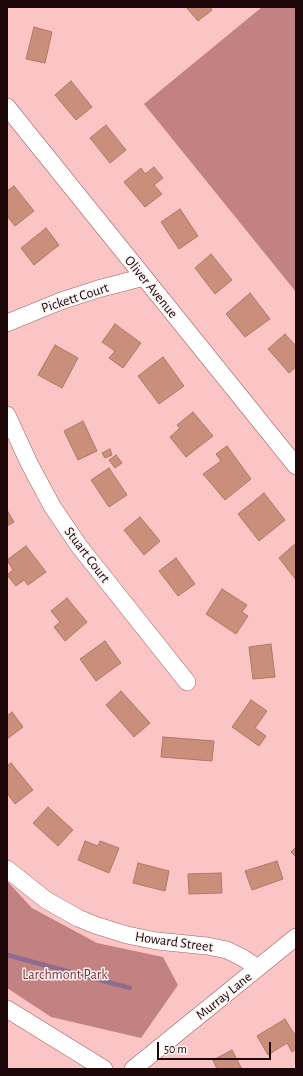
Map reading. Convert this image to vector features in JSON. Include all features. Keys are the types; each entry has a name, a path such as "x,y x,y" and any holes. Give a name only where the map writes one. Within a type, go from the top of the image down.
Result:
{"street":[{"name":"Oliver Avenue","path":"7,107 296,466"},
{"name":"Pickett Court","path":"7,323 68,298 144,277"},
{"name":"Stuart Court","path":"7,415 28,464 52,506 75,540 187,682"},
{"name":"Howard Street","path":"7,869 46,900 78,918 95,925 127,935 157,941 207,946 227,950 258,968"},
{"name":"Murray Lane","path":"133,1069 296,937"},
{"path":"7,1009 104,1069"}],"green space":[{"path":"262,7 296,7 296,292 144,104"},
{"name":"Larchmont Park","path":"7,881 32,908 97,943 163,957 178,985 141,1038 51,1017 7,988"}],"building":[{"path":"186,7 210,7 212,10 198,21"},
{"path":"34,27 52,32 45,63 26,59"},
{"path":"71,81 92,107 76,120 55,95"},
{"path":"106,125 126,150 110,163 90,138"},
{"path":"154,167 163,178 154,185 162,194 145,207 124,182 141,168 145,174"},
{"path":"14,186 34,211 15,226 7,216 7,191"},
{"path":"180,209 198,236 179,249 161,222"},
{"path":"46,228 59,245 34,265 21,248"},
{"path":"211,254 232,280 215,294 195,268"},
{"path":"250,293 270,319 245,337 226,314"},
{"path":"115,324 141,343 123,368 109,358 115,351 102,342"},
{"path":"285,334 296,346 296,367 289,373 268,349"},
{"path":"55,345 78,358 62,388 38,375"},
{"path":"163,357 184,386 159,404 138,376"},
{"path":"193,412 213,436 186,457 170,437 180,428 177,425"},
{"path":"83,421 97,451 78,460 64,431"},
{"path":"227,446 251,479 225,500 203,474 221,461 216,454"},
{"path":"110,449 112,455 105,458 102,453"},
{"path":"116,455 122,463 115,468 109,460"},
{"path":"109,468 127,495 109,507 91,480"},
{"path":"264,493 285,520 259,541 238,514"},
{"path":"7,510 14,522 7,526"},
{"path":"140,517 160,541 144,555 124,530"},
{"path":"296,543 296,580 279,558"},
{"path":"26,546 46,572 28,585 24,580 16,586 7,575 13,570 7,560"},
{"path":"176,558 195,584 178,596 159,571"},
{"path":"222,589 247,605 242,612 248,616 236,634 206,614"},
{"path":"67,598 87,622 65,641 54,627 60,622 51,611"},
{"path":"105,641 121,663 96,681 80,659"},
{"path":"271,644 275,677 253,679 249,647"},
{"path":"121,691 150,723 134,737 106,705"},
{"path":"251,700 267,711 255,728 266,736 259,746 232,727"},
{"path":"12,712 23,727 7,739 7,716"},
{"path":"163,737 214,741 212,761 161,757"},
{"path":"11,763 33,790 15,804 7,793 7,766"},
{"path":"48,807 73,830 58,846 33,823"},
{"path":"85,841 98,846 100,841 119,848 109,873 78,860"},
{"path":"296,847 296,857 291,852"},
{"path":"277,861 283,879 252,890 245,871"},
{"path":"138,863 169,871 165,891 133,883"},
{"path":"221,873 222,893 189,894 188,874"},
{"path":"285,1019 296,1037 296,1049 292,1052 287,1043 268,1055 257,1036"},
{"path":"232,1050 242,1069 217,1069 213,1060"}],"waterway":[{"path":"7,955 130,988"}]}
